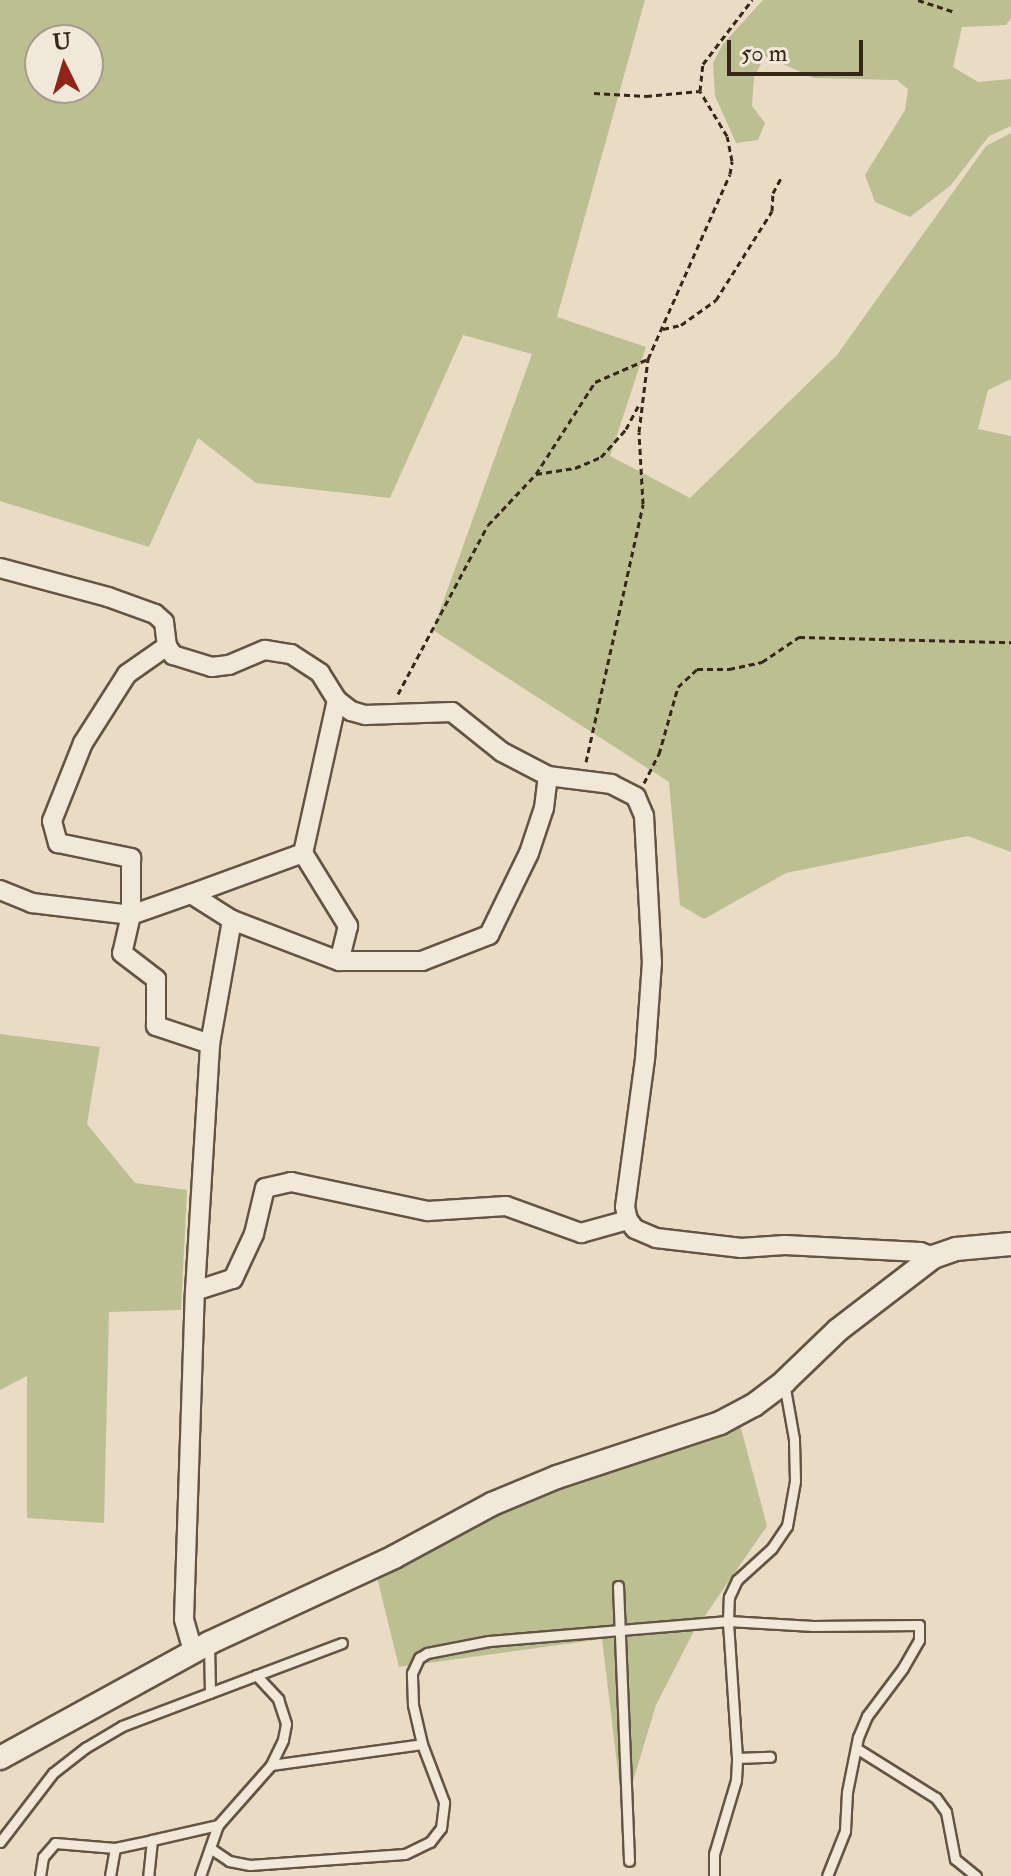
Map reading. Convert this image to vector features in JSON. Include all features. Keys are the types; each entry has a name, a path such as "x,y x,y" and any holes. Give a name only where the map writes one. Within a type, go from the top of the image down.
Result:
{"street":[{"path":"0,568 108,597 155,614 164,622 167,646 173,655 212,667 229,665 265,650 291,654 320,673 337,700 351,711 387,715 452,712 502,752 548,776 611,784 636,797 644,816 652,962 645,1059 625,1207 628,1220 635,1229 656,1238 741,1248 785,1245 920,1252 933,1257"},
{"path":"167,646 127,674 83,743 52,821 58,843 131,858 131,915 122,953 156,979 156,1026 210,1044"},
{"path":"337,700 303,853 348,926 339,961"},
{"path":"191,894 232,920 339,961 422,961 489,935 529,853 544,808 548,776"},
{"path":"0,890 32,903 131,915 303,853"},
{"path":"201,1647 184,1619 195,1291 210,1044 232,920"},
{"path":"195,1291 233,1279 254,1234 265,1188 291,1182 428,1211 506,1206 581,1233 628,1220"},
{"path":"0,1758 201,1647 394,1557 492,1504 557,1477 720,1423 754,1405 784,1382 838,1330 933,1257 956,1249 1011,1244"}],"lane":[{"path":"714,1876 714,1854 736,1780 729,1597 737,1580 772,1548 787,1526 795,1481 794,1439 784,1382"},
{"path":"618,1586 629,1861"},
{"path":"210,1848 229,1861 250,1865 405,1854 430,1842 441,1828 444,1802 422,1744 413,1705 412,1673 419,1658 427,1653 489,1641 728,1621 813,1626 919,1625 919,1640 903,1668 867,1716 856,1748 845,1831 827,1876"},
{"path":"0,1842 53,1773 85,1748 122,1726 342,1643"},
{"path":"201,1647 210,1693"},
{"path":"200,1876 218,1825 271,1765 283,1740 286,1724 278,1699 256,1675"},
{"path":"271,1765 422,1744"},
{"path":"856,1748 936,1798 946,1812 955,1859 976,1876"},
{"path":"737,1758 770,1757"},
{"path":"40,1876 43,1857 55,1843 115,1848 218,1825"},
{"path":"148,1876 152,1840"},
{"path":"110,1876 115,1848"}],"path":[{"path":"578,780 594,735 643,504 641,402 648,359 730,174 732,161 727,136 700,91 703,64 752,0"},
{"path":"918,0 954,12"},
{"path":"594,93 646,96 700,91"},
{"path":"663,329 681,325 716,300 772,211 773,193 782,176"},
{"path":"387,715 488,525 536,474 595,382 648,359"},
{"path":"536,474 575,468 601,457 626,429 641,402"},
{"path":"636,797 659,754 678,687 697,669 729,669 762,662 799,637 1011,642"}],"green space":[{"path":"0,0 645,0 557,317 646,347 610,456 690,498 837,355 986,146 1011,133 1011,379 988,390 978,429 1011,436 1011,852 968,836 786,873 704,919 680,905 669,782 433,630 532,354 463,335 390,498 256,483 198,438 149,547 0,501"},
{"path":"763,0 1011,0 1011,18 1006,25 962,27 953,67 978,82 1011,79 1011,126 989,136 951,185 910,217 875,202 865,175 905,110 908,89 897,80 814,78 765,56 754,77 752,106 765,123 758,140 736,143 715,96 713,63 723,44"},
{"path":"0,1034 100,1047 87,1124 135,1183 187,1190 181,1310 109,1312 104,1523 27,1518 27,1376 0,1390"},
{"path":"738,1417 767,1526 693,1633 656,1705 623,1814 602,1639 399,1667 375,1569 550,1475"}]}
